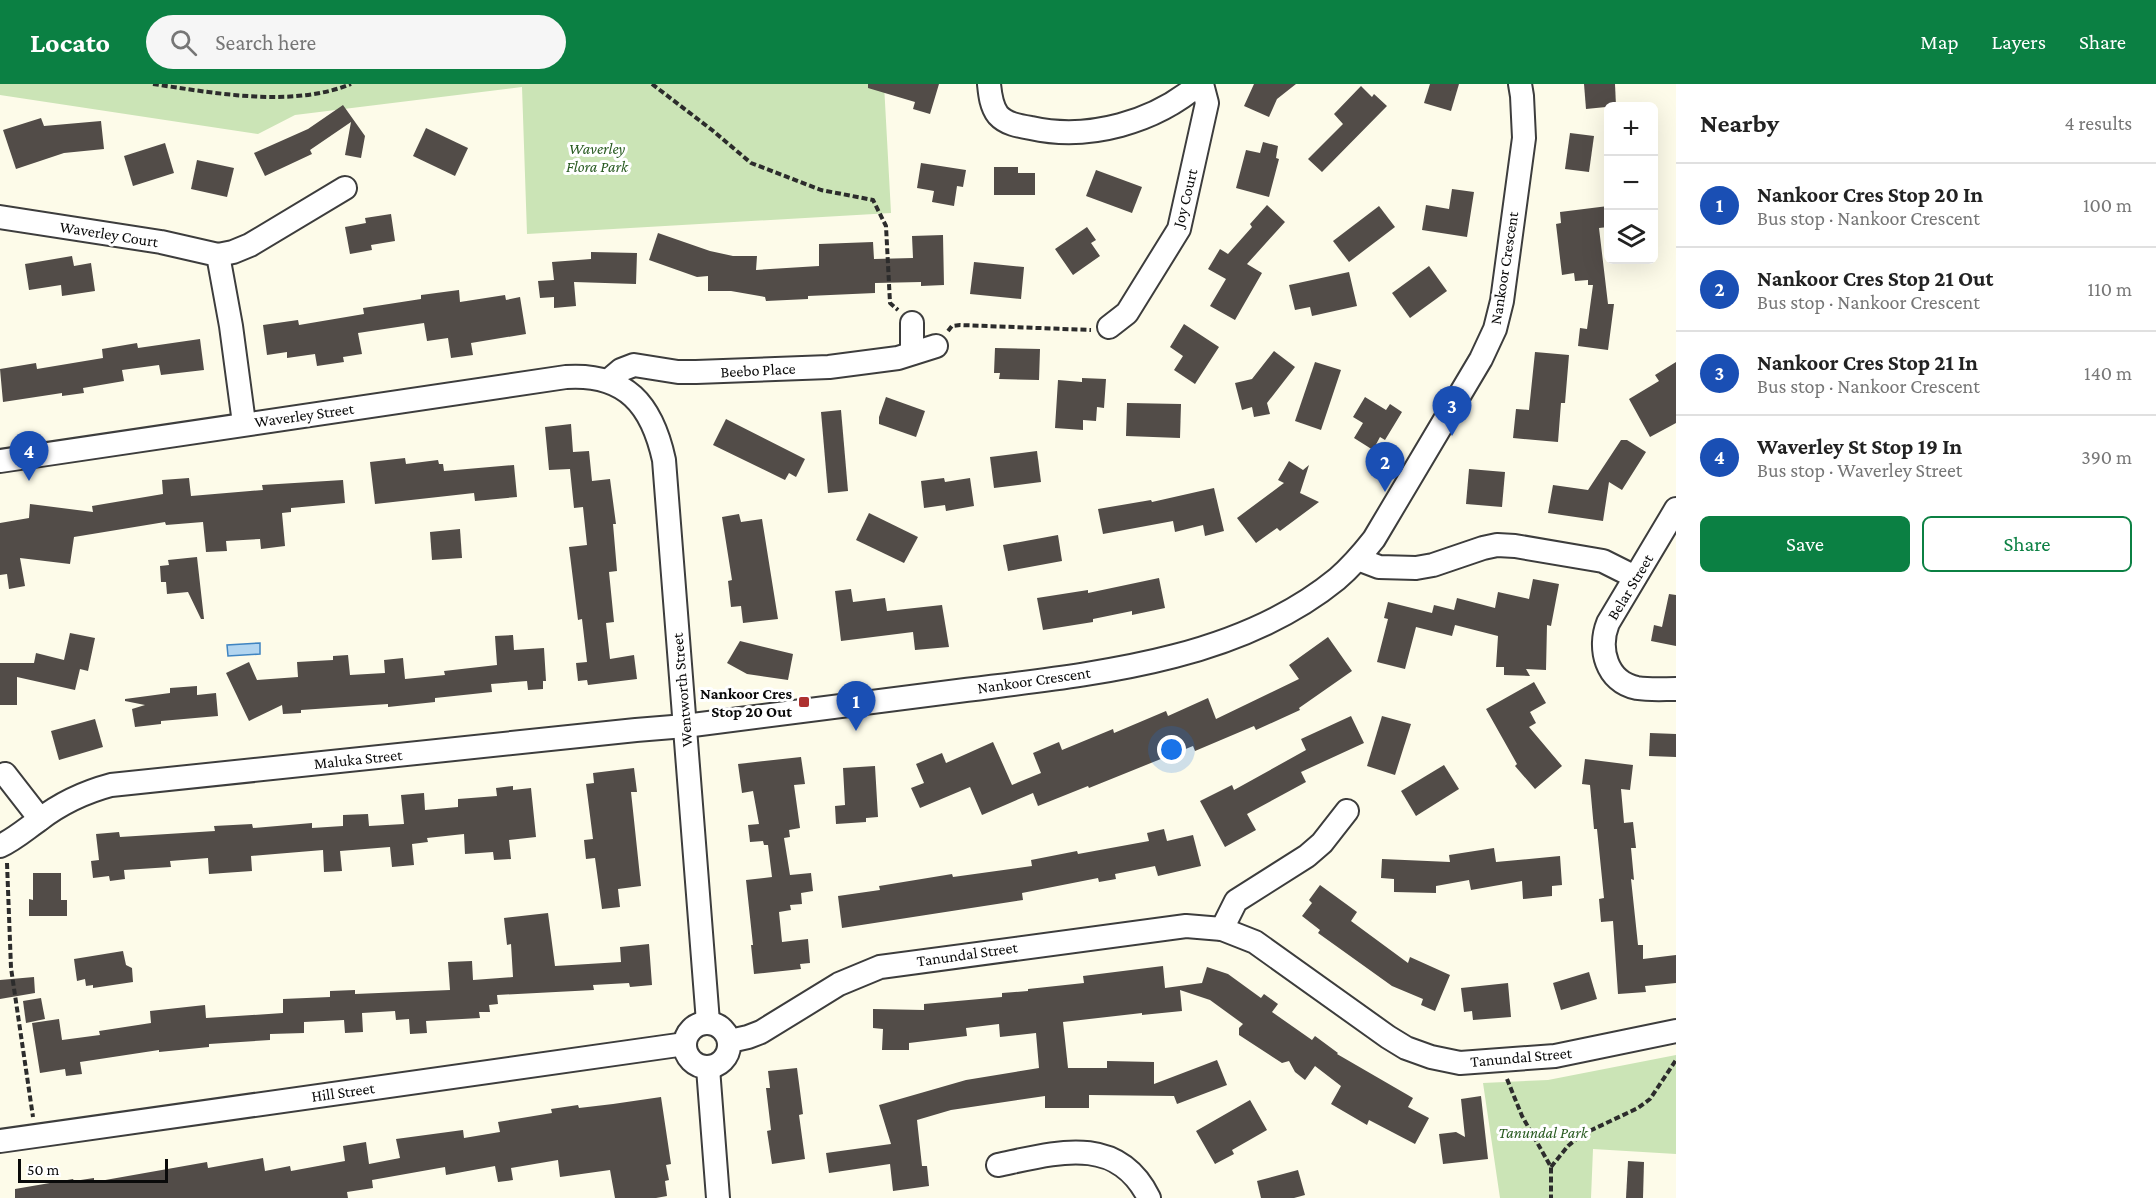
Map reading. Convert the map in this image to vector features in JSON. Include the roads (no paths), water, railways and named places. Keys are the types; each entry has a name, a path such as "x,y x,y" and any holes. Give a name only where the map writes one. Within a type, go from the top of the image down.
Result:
{"street":[{"path":"989,84 993,108 1006,122 1048,132 1075,132 1137,121 1184,97 1201,84"},
{"name":"Joy Court","path":"1109,327 1127,313 1179,229 1207,103 1201,84"},
{"name":"Nankoor Crescent","path":"685,726 1055,678 1147,663 1177,656 1268,622 1319,593 1339,578 1374,539 1466,385 1496,329 1502,301 1524,138 1520,84"},
{"name":"Waverley Court","path":"0,217 140,238 218,255 250,245 345,188"},
{"path":"218,255 231,326 244,423"},
{"path":"912,323 912,353"},
{"name":"Beebo Place","path":"608,381 621,370 634,365 678,372 829,367 898,358 936,346"},
{"name":"Waverley Street","path":"0,461 566,377 580,376 608,381"},
{"name":"Wentworth Street","path":"608,381 635,398 644,408 657,430 664,460 708,1022"},
{"name":"Belar Street","path":"1676,509 1608,623 1602,644 1609,667 1625,683 1636,688 1676,689"},
{"path":"1358,559 1379,567 1416,568 1433,565 1483,548 1497,545 1515,546 1603,561 1635,577"},
{"name":"Maluka Street","path":"1,845 81,794 111,785 636,729 685,726"},
{"path":"5,774 40,819"},
{"path":"1222,929 1236,901 1307,856 1322,843 1347,811"},
{"name":"Tanundal Street","path":"730,1041 761,1032 839,984 880,967 1164,928 1203,926 1222,929 1255,942 1388,1037 1406,1048 1431,1057 1460,1063 1566,1054 1676,1031"},
{"path":"708,1022 720,1026 730,1041 729,1052 725,1059 720,1064 708,1068 692,1062 685,1044 687,1034 692,1028 708,1022"},
{"name":"Hill Street","path":"0,1141 685,1044"},
{"path":"708,1068 717,1198"},
{"path":"998,1165 1052,1153 1072,1152 1107,1156 1132,1172 1149,1198"}],"water":[{"path":"260,643 260,654 228,656 227,645"}],"place":[{"name":"Nankoor Cres Stop 21 In","path":"1452,436"},
{"name":"Waverley St Stop 19 In","path":"29,481"},
{"name":"Nankoor Cres Stop 21 Out","path":"1385,492"},
{"name":"Nankoor Cres Stop 20 Out","path":"804,702"},
{"name":"Nankoor Cres Stop 20 In","path":"856,731"}],"park label":[{"name":"Waverley Flora Park","path":"597,157"},
{"name":"Tanundal Park","path":"1543,1132"}]}
